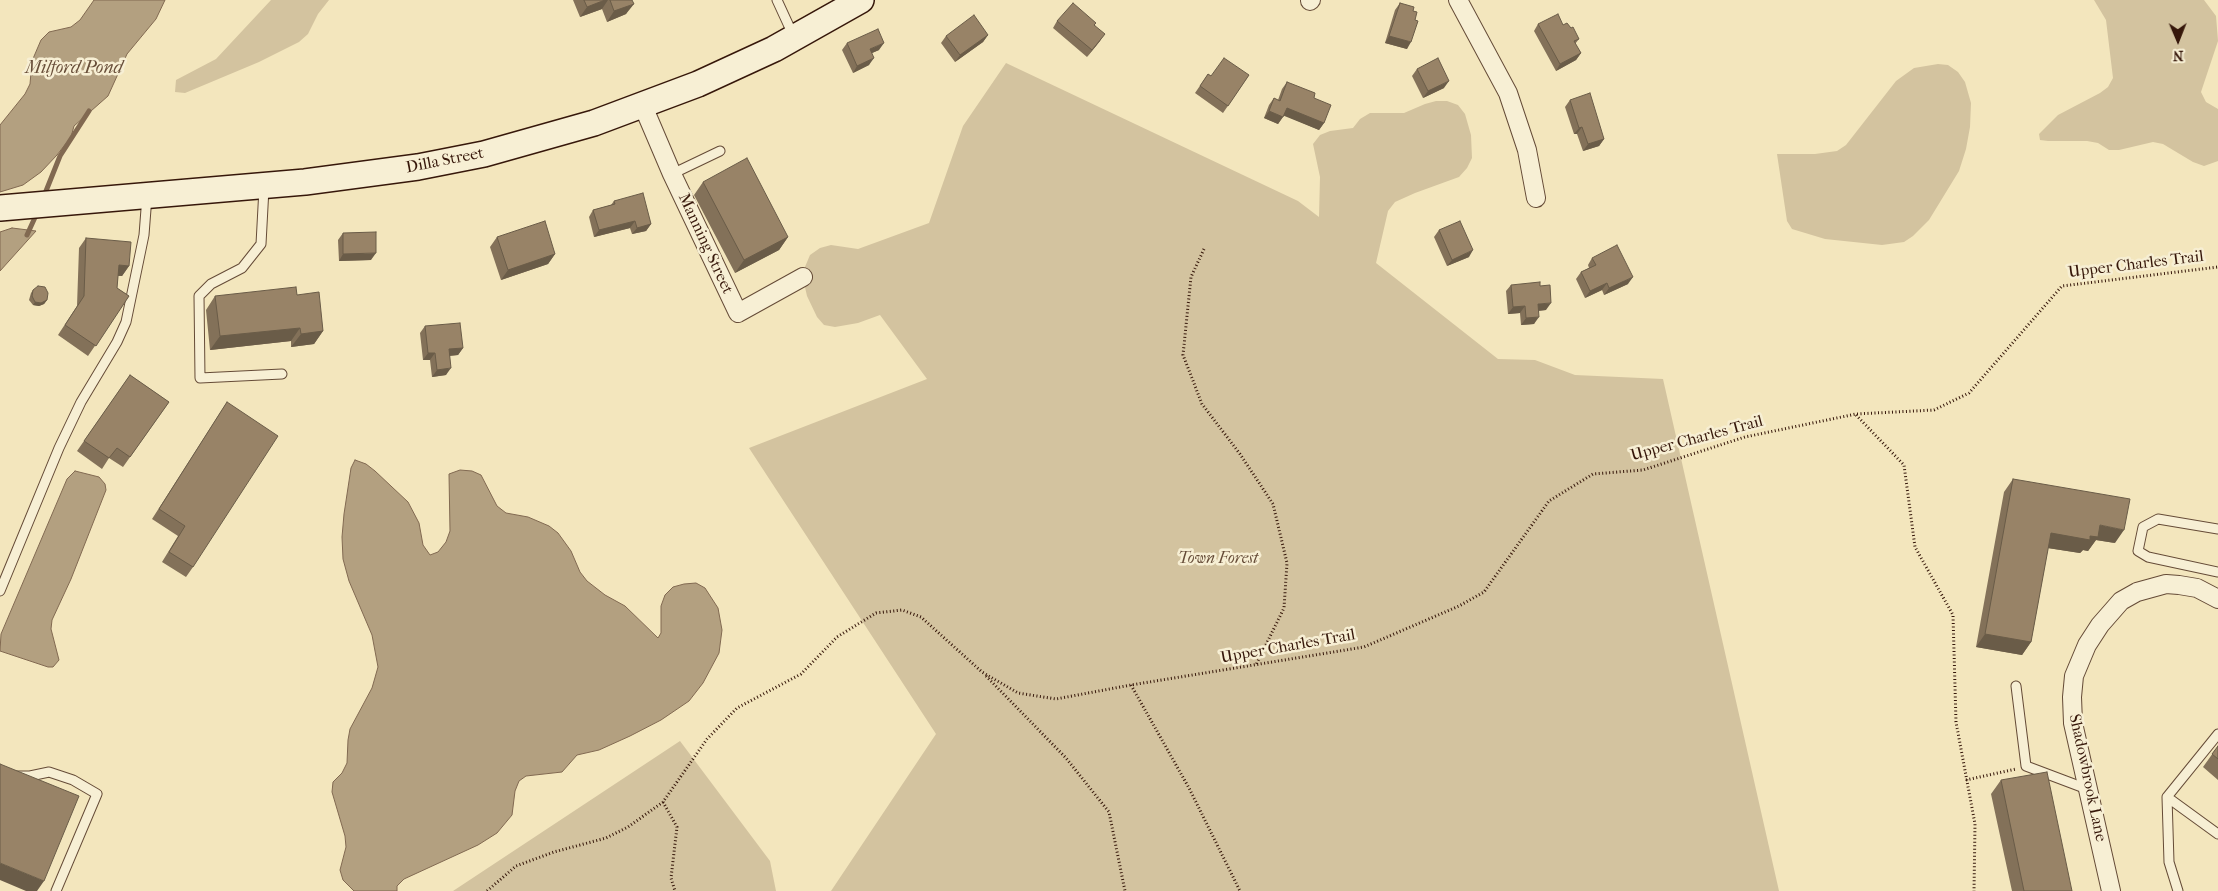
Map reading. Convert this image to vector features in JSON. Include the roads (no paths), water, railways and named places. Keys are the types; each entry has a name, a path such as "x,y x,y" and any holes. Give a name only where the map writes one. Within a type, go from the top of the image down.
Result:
{"main road":[{"name":"Dilla Street","path":"11,207 265,186 453,161 539,139 643,106 722,74 794,38 861,0"}],"street":[{"path":"1458,0 1508,94 1527,150 1536,198"},
{"name":"Manning Street","path":"643,106 672,174 738,314 803,277"},
{"name":"Shadowbrook Lane","path":"2111,891 2073,724 2073,683 2080,660 2100,625 2121,601 2136,592 2180,574 2197,588 2218,599"}],"lane":[{"path":"777,0 794,38"},
{"path":"672,174 720,150"},
{"path":"265,186 261,244 242,268 211,284 199,296 200,378 282,374"},
{"path":"0,590 63,440 124,327 132,300 144,235 147,196"},
{"path":"2218,529 2158,519 2143,527 2138,551 2180,574 2218,572"},
{"path":"2016,686 2026,766 2088,790"},
{"path":"2178,891 2169,862 2167,797 2218,734"},
{"path":"0,772 11,776 30,776 48,772 73,780 97,794 56,891"},
{"path":"2167,797 2218,834"}],"water":[{"name":"Milford Pond","path":"94,0 165,0 156,19 127,54 108,96 74,126 71,137 41,172 23,185 0,192 0,125 25,94 30,84 32,61 41,40 49,32 71,27 80,20"},
{"path":"12,228 36,231 0,271 0,232"},
{"path":"355,460 366,464 375,471 408,502 419,523 423,545 430,555 438,552 446,542 450,531 449,474 460,470 472,471 481,475 497,506 506,513 528,517 549,526 558,533 571,551 580,572 587,581 605,595 625,606 658,638 661,633 661,606 665,595 673,587 684,584 696,583 705,588 718,608 722,630 719,653 703,683 689,701 661,720 630,736 599,750 577,755 562,772 526,776 519,781 515,791 512,815 497,833 478,845 404,879 397,886 397,891 354,891 343,880 340,870 346,847 345,836 332,792 333,782 342,773 347,763 350,729 372,688 378,667 372,635 349,581 343,559 344,514 351,468"},
{"path":"75,471 99,477 105,484 106,490 71,579 52,620 51,629 59,660 53,667 48,667 0,651 1,634 67,479"}],"waterway":[{"path":"44,196 60,156 89,111"},
{"path":"27,235 37,213"}],"park label":[{"name":"Town Forest","path":"1218,559"}]}
